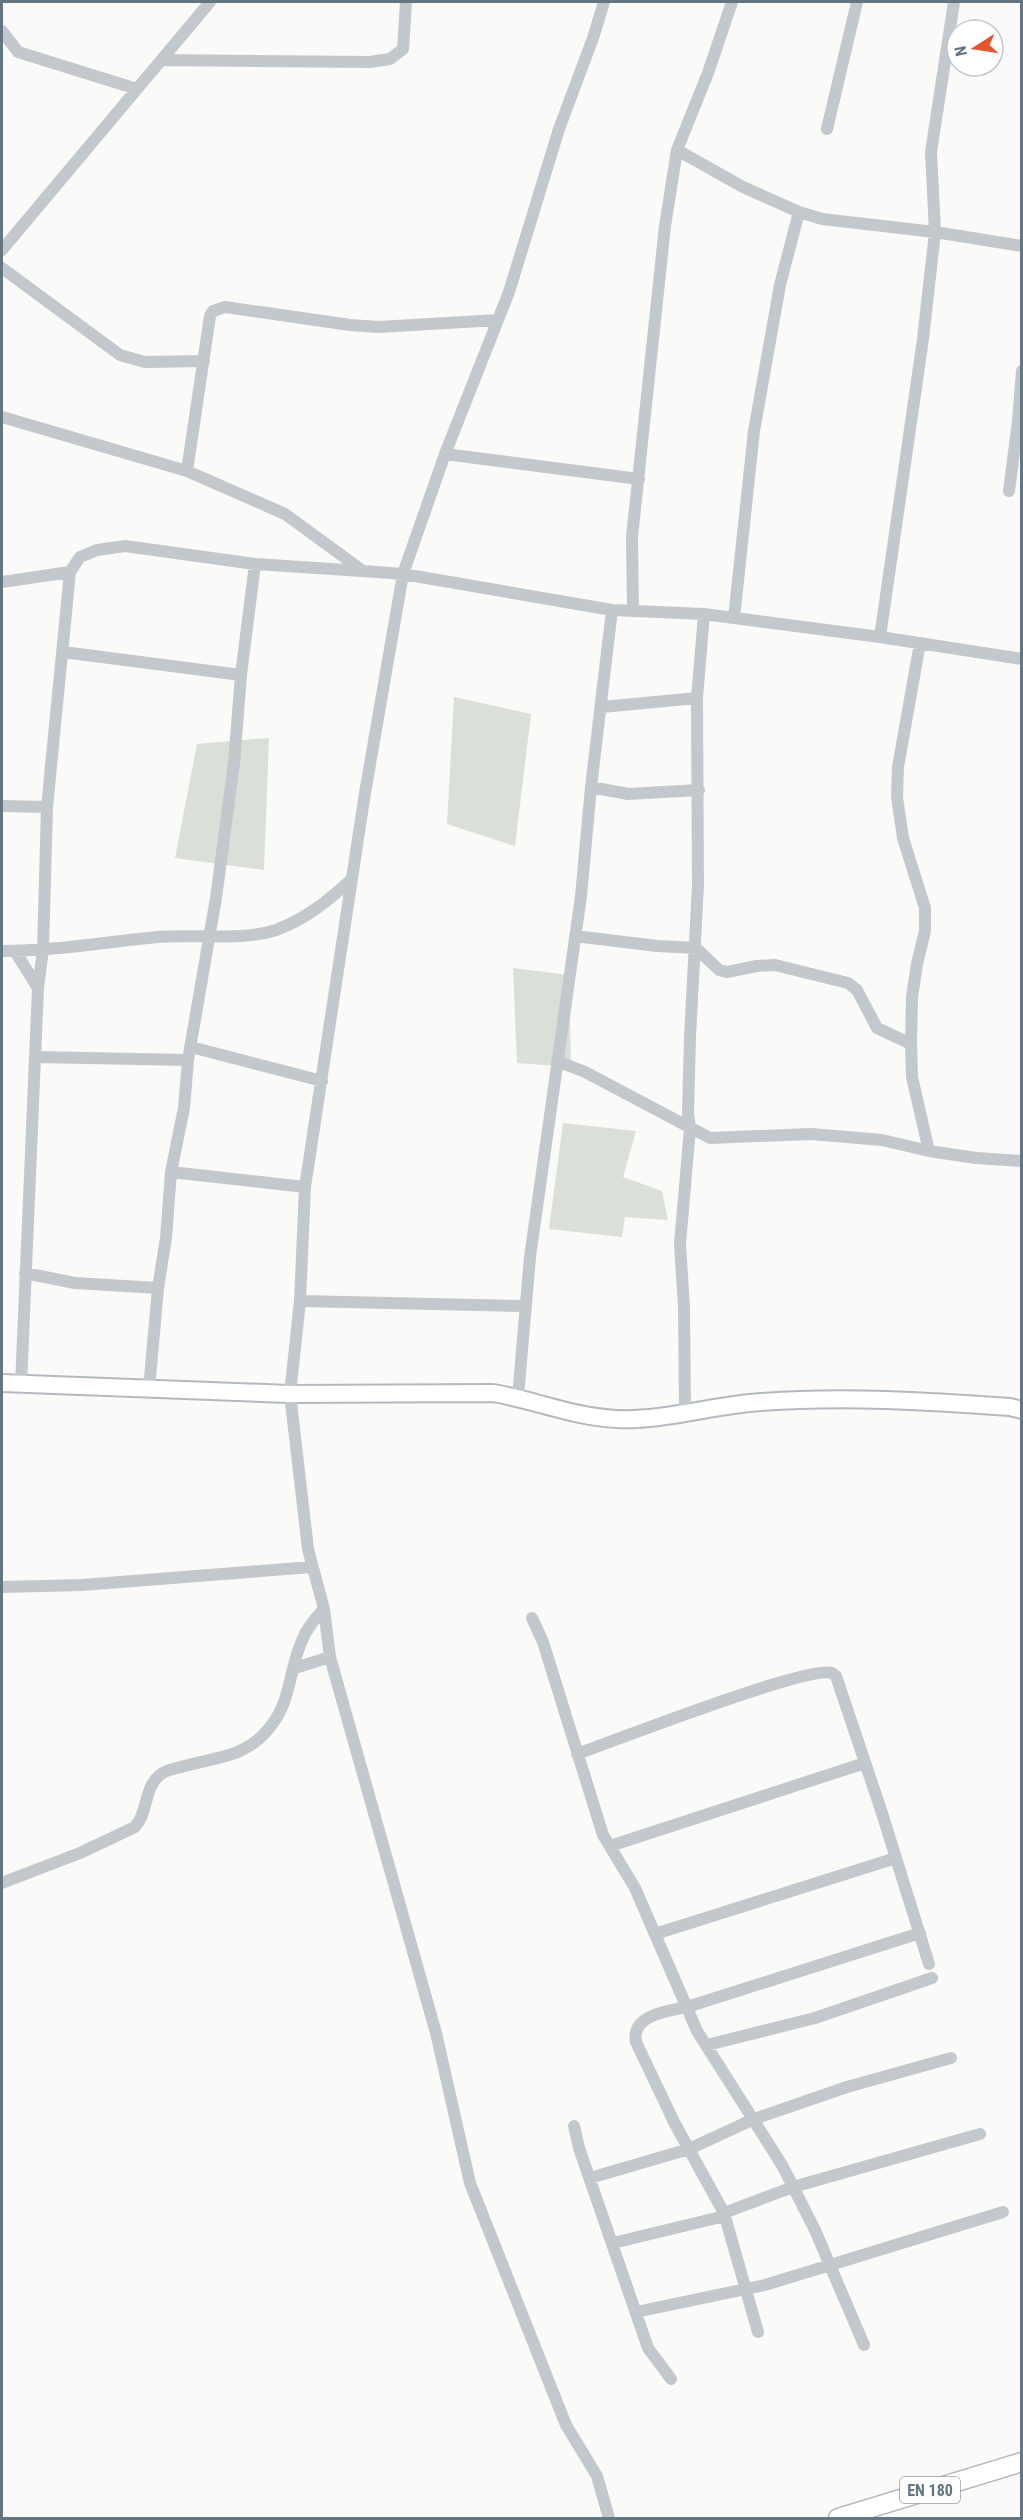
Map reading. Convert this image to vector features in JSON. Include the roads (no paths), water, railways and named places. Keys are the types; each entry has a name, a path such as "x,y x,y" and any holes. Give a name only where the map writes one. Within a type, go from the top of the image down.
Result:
{"main road":[{"name":"EN 180","path":"838,2518 1022,2462"}],"street":[{"path":"2,250 210,2"},
{"path":"162,60 334,63 390,59 403,49 406,2"},
{"path":"604,2 498,320 445,454 403,574 334,983 322,1081 304,1187 300,1301 290,1395 312,1567 324,1609 330,1657 436,2033 470,2183 566,2425 597,2475 609,2518"},
{"path":"633,612 632,537 665,226 677,150 708,73 732,2"},
{"path":"828,129 857,2"},
{"path":"880,637 922,351 935,232 931,152 954,2"},
{"path":"2,31 18,52 137,89"},
{"path":"677,150 743,187 799,212 822,219 935,232 1022,246"},
{"path":"734,618 754,431 780,285 799,212"},
{"path":"2,268 89,334 130,360 204,361"},
{"path":"187,471 210,316 213,311 225,307 378,327 498,320"},
{"path":"1009,491 1022,371"},
{"path":"2,417 187,471 285,514 363,571"},
{"path":"445,454 639,479"},
{"path":"21,1385 38,988 43,950 47,807 70,572 80,557 97,550 125,546 255,564 403,574 612,610 704,614 880,637 1022,659"},
{"path":"149,1389 171,1172 184,1108 188,1060 216,898 234,763 241,675 255,564"},
{"path":"2,582 70,572"},
{"path":"518,1397 524,1305 585,867 591,787 612,610"},
{"path":"685,1413 684,1307 680,1244 690,1128 688,1113 690,1037 696,948 699,790 698,698 704,614"},
{"path":"920,643 898,767 897,797 903,838 925,908 925,931 912,997 911,1044 912,1077 929,1151"},
{"path":"63,652 155,662 241,675"},
{"path":"602,706 698,698"},
{"path":"591,787 628,794 699,790"},
{"path":"2,806 47,807"},
{"path":"2,951 43,950 158,937 247,936 276,930 322,906 352,879"},
{"path":"575,936 646,945 696,948 719,970 726,972 775,965 848,983 857,990 877,1028 911,1044"},
{"path":"15,951 38,988"},
{"path":"191,1047 322,1081"},
{"path":"36,1057 188,1060"},
{"path":"557,1061 585,1072 710,1138 811,1134 882,1140 929,1151 976,1158 1022,1161"},
{"path":"171,1172 304,1187"},
{"path":"25,1273 75,1283 158,1288"},
{"path":"300,1301 524,1305"},
{"path":"2,1383 290,1395 493,1393 518,1397 540,1406 617,1419 685,1413 742,1403 834,1400 915,1400 1010,1407 1022,1410"},
{"path":"2,1587 82,1586 312,1567"},
{"path":"2,1883 80,1853 135,1827 142,1820 154,1780 164,1772 248,1748 263,1736 280,1716 288,1695 301,1642 310,1625 324,1609"},
{"path":"532,1618 543,1642 603,1835 635,1887 697,2031 754,2119 793,2187 831,2266 864,2345"},
{"path":"295,1668 330,1657"},
{"path":"577,1754 758,1689 827,1671 836,1676 929,1964"},
{"path":"610,1846 865,1763"},
{"path":"655,1934 896,1858"},
{"path":"758,2332 744,2290 725,2215 689,2149 636,2042 634,2033 640,2022 668,2011 920,1933"},
{"path":"707,2045 815,2018 932,1977"},
{"path":"590,2178 689,2149 754,2119 864,2082 951,2058"},
{"path":"574,2126 579,2148 648,2348 671,2379"},
{"path":"613,2243 725,2215 793,2187 980,2134"},
{"path":"636,2312 744,2290 831,2266 1003,2212"}]}
